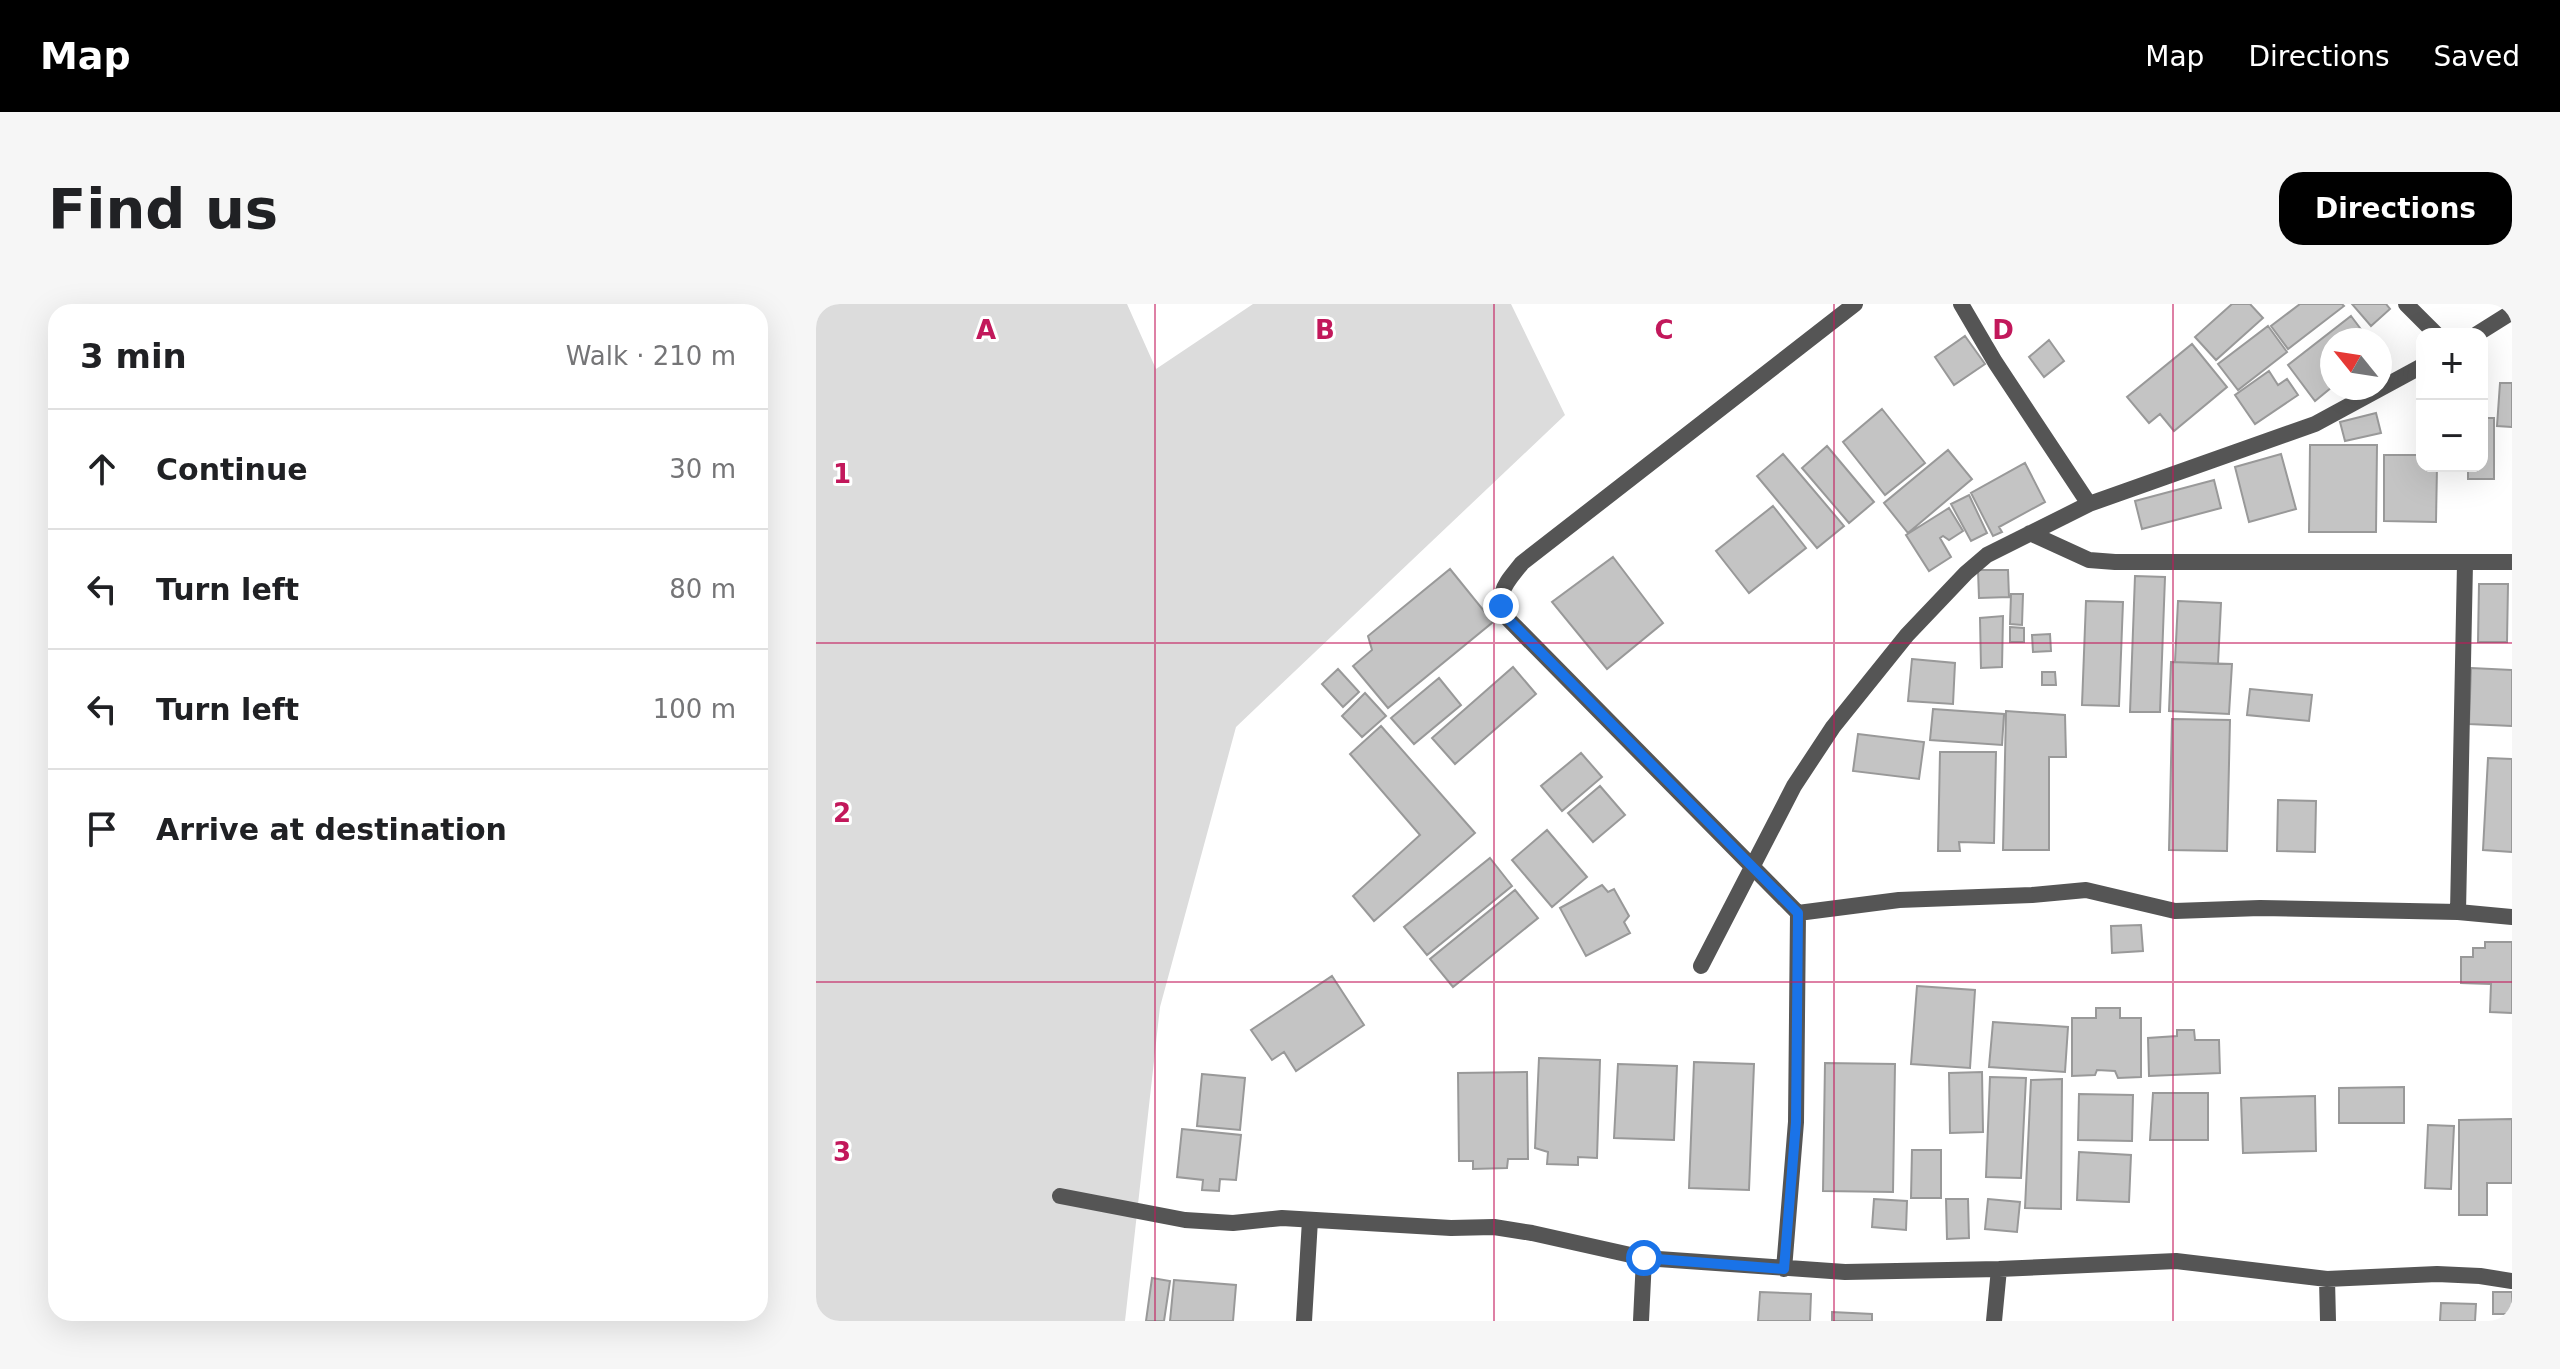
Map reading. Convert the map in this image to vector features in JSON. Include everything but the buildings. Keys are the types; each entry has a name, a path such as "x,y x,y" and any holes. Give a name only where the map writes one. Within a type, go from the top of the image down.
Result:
{"street":[{"path":"1784,1269 1796,1122 1798,913 1509,620 1501,606 1501,590 1522,563 1855,304"},
{"path":"1961,304 1995,362 2089,504"},
{"path":"2406,304 2430,328"},
{"path":"2487,328 2512,312"},
{"path":"1701,966 1794,786 1825,738 1907,635 1987,555 2089,504 2315,424 2416,369"},
{"path":"2030,533 2089,560 2115,562 2512,562"},
{"path":"2458,912 2465,563"},
{"path":"1798,913 1899,900 2086,890 2175,911 2260,908 2458,912 2512,917"},
{"path":"1060,1196 1185,1220 1233,1223 1282,1218 1451,1228 1494,1227 1644,1258 1784,1269 1845,1272 1999,1269 2176,1261 2327,1279 2437,1274 2512,1281"},
{"path":"1304,1321 1310,1220"},
{"path":"1641,1321 1644,1258"},
{"path":"1994,1321 1999,1269"},
{"path":"2327,1279 2328,1321"}],"shaded area":[{"path":"816,304 1127,304 1156,369 1253,304 1511,304 1565,415 1236,727 1160,1007 1125,1321 816,1321"}],"route":[{"path":"1501,606 1509,620 1798,913 1796,1122 1784,1269 1644,1258"}]}
